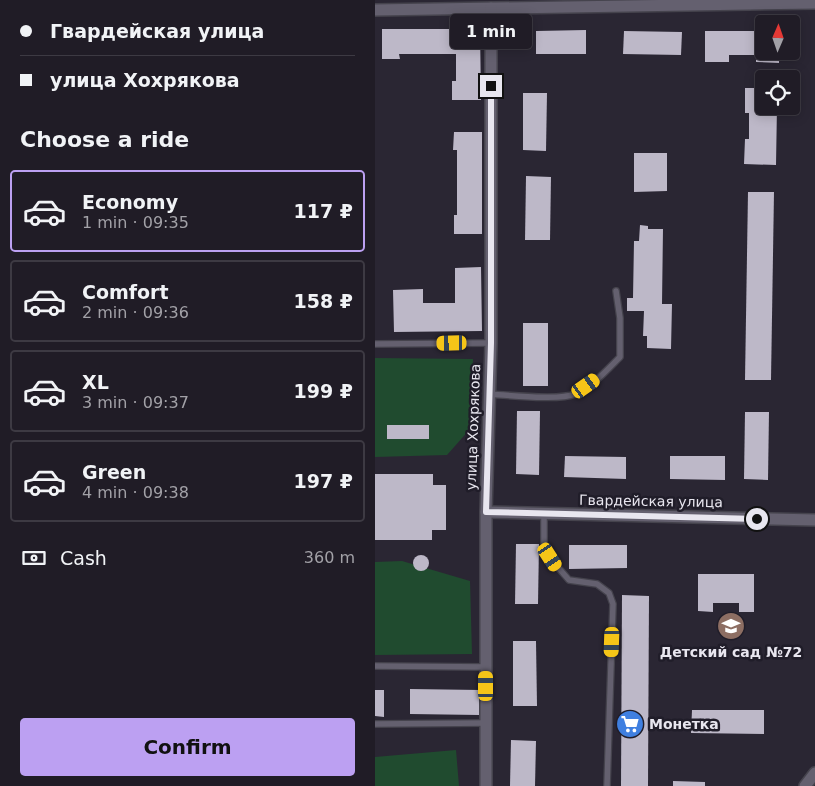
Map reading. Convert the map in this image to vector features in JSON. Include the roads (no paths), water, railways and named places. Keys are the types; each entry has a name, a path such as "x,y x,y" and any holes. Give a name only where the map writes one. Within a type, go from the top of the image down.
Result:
{"street":[{"path":"375,10 491,8 559,4 815,3"},
{"name":"улица Хохрякова","path":"486,786 486,512 491,343 491,8"},
{"name":"Гвардейская улица","path":"486,512 815,520"},
{"path":"805,786 815,773"}],"lane":[{"path":"489,394 546,397 574,394 598,378 620,357 620,318 617,291"},
{"path":"375,344 491,343"},
{"path":"544,513 544,548 556,565 569,580 597,584 609,594 613,604 607,786"},
{"path":"375,666 486,667"},
{"path":"375,724 486,723"}],"place":[{"name":"Детский сад №72","path":"731,626"},
{"name":"Монетка","path":"630,724"}]}
